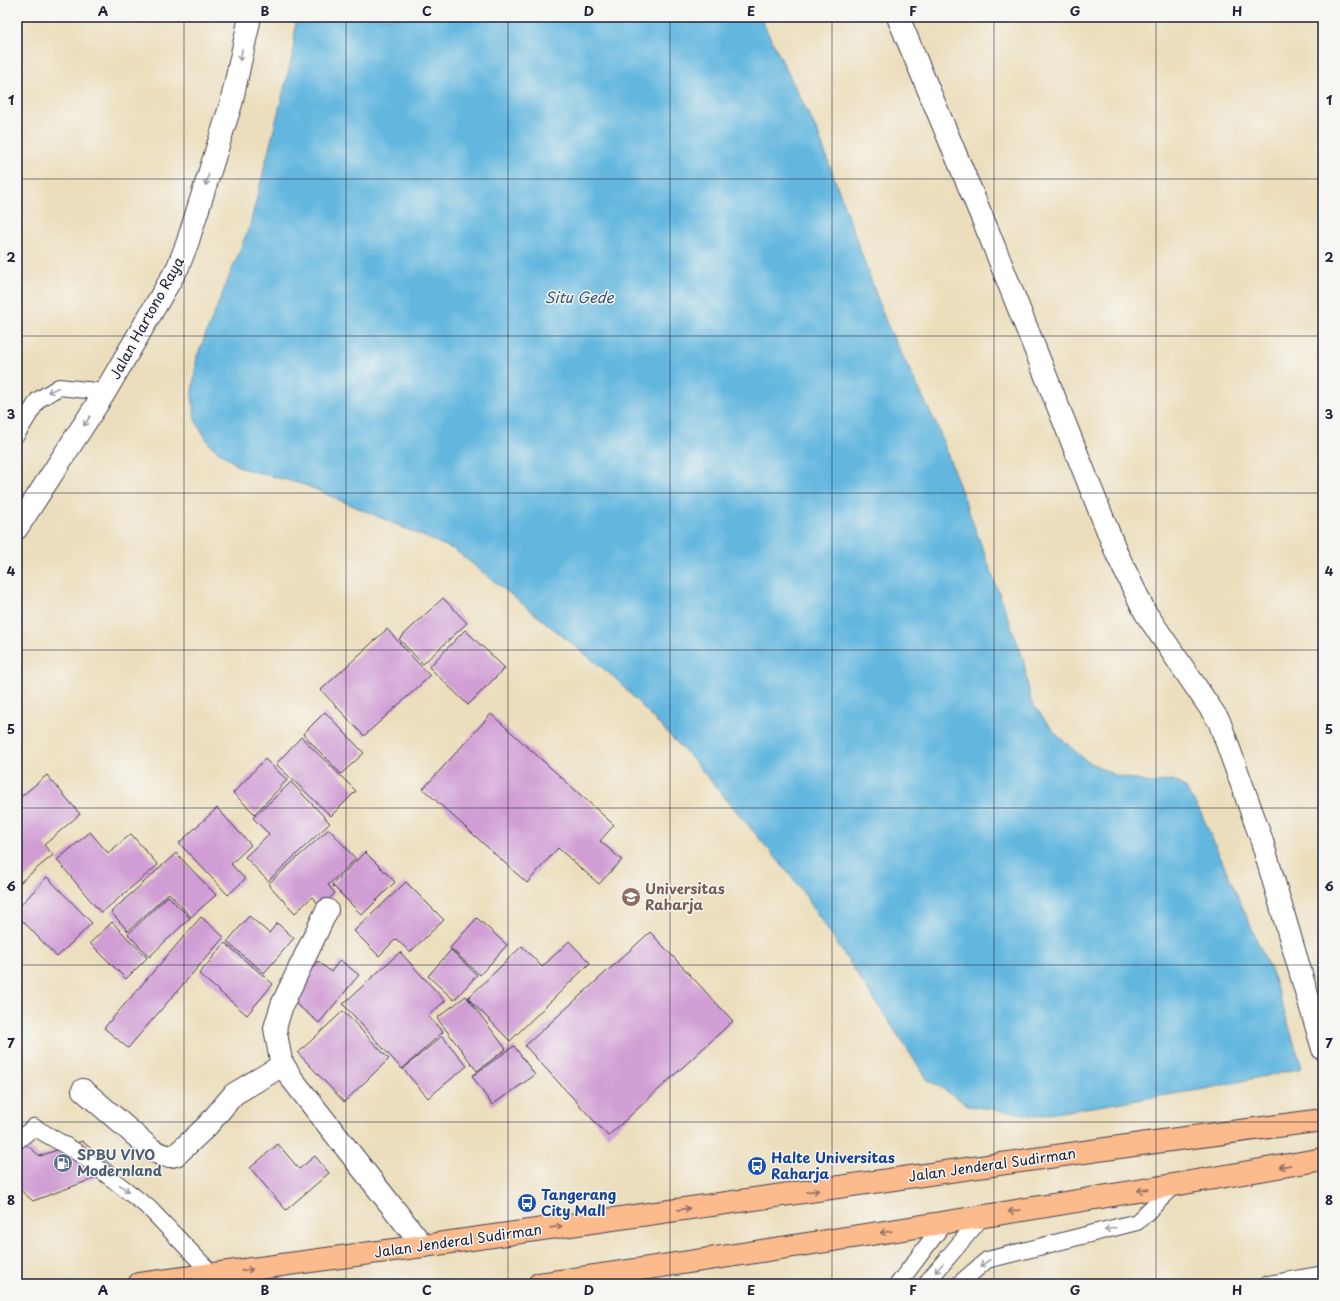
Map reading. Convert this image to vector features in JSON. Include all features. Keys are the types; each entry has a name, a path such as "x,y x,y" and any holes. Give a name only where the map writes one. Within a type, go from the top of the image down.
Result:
{"main road":[{"name":"Jalan Jenderal Sudirman","path":"139,1284 423,1246 1155,1142 1323,1120"},
{"path":"539,1284 944,1223 1323,1159"}],"street":[{"name":"Jalan Hartono Raya","path":"17,528 105,392 170,281 187,244 231,104 250,17"},
{"path":"898,17 989,234 1117,554 1145,612 1219,721 1261,838 1323,1049"},
{"path":"327,910 282,1005 275,1028 283,1064 292,1079 423,1246"},
{"path":"83,1090 151,1149 160,1154 172,1156 176,1155 207,1126 234,1094 283,1064"}],"lane":[{"path":"17,434 38,400 59,387 105,392"},
{"path":"17,1141 34,1127 80,1154 149,1208 212,1274"},
{"path":"959,1284 988,1260 1137,1222 1175,1185"},
{"path":"927,1284 982,1216"},
{"path":"898,1284 944,1223"},
{"path":"1268,1284 1323,1274"}],"water":[{"name":"Situ Gede","path":"296,17 760,17 818,133 886,322 938,428 1023,658 1031,702 1056,734 1085,760 1114,775 1150,783 1172,780 1185,787 1201,813 1274,979 1302,1068 1205,1089 1036,1116 970,1106 927,1079 796,882 695,762 615,678 455,550 305,485 241,468 210,445 195,420 192,395 197,356 250,225 293,53"}],"building":[{"path":"443,598 467,623 423,664 399,639"},
{"path":"387,629 430,676 364,736 321,690"},
{"path":"465,630 505,668 468,705 429,667"},
{"path":"325,712 364,753 341,774 303,734"},
{"path":"491,714 614,825 600,841 622,860 599,884 558,848 527,883 423,789"},
{"path":"301,737 356,791 331,816 276,764"},
{"path":"265,759 287,780 255,814 233,793"},
{"path":"47,775 80,814 44,845 53,855 17,885 17,800"},
{"path":"291,782 330,823 268,881 245,857 269,834 253,818"},
{"path":"217,808 251,845 231,864 245,879 228,895 179,843"},
{"path":"329,829 356,859 328,885 335,893 321,907 312,897 295,913 268,884"},
{"path":"90,832 108,853 131,834 158,865 101,913 57,860"},
{"path":"365,852 395,882 362,915 332,885"},
{"path":"176,853 216,895 191,917 169,893 128,931 111,912"},
{"path":"47,877 92,923 57,957 17,915 17,909"},
{"path":"406,882 444,920 410,952 396,939 379,956 354,931"},
{"path":"168,896 190,918 149,957 128,934"},
{"path":"249,916 269,933 277,923 294,938 264,973 227,942"},
{"path":"201,917 224,937 128,1048 104,1028"},
{"path":"477,918 507,945 480,975 450,948"},
{"path":"112,922 147,958 126,979 90,943"},
{"path":"650,932 733,1021 608,1136 525,1046"},
{"path":"569,941 590,963 510,1041 468,998 522,946 542,967"},
{"path":"225,943 273,984 247,1015 199,974"},
{"path":"451,950 477,975 454,1000 428,976"},
{"path":"400,952 445,1001 428,1016 443,1032 402,1069 343,1004"},
{"path":"340,960 359,975 319,1023 288,997 318,961 331,972"},
{"path":"466,996 506,1049 477,1071 437,1018"},
{"path":"343,1011 389,1059 344,1102 298,1053"},
{"path":"442,1036 467,1066 428,1098 403,1069"},
{"path":"514,1046 535,1075 492,1105 472,1076"},
{"name":"SPBU VIVO Modernland","path":"17,1137 40,1156 82,1141 117,1170 33,1201 17,1187"},
{"path":"278,1144 299,1169 315,1156 329,1173 286,1210 250,1168"}],"place":[{"name":"Universitas Raharja","path":"631,897"},
{"name":"SPBU VIVO Modernland","path":"63,1163"},
{"name":"Halte Universitas Raharja","path":"757,1166"},
{"name":"Tangerang City Mall","path":"527,1203"}]}
